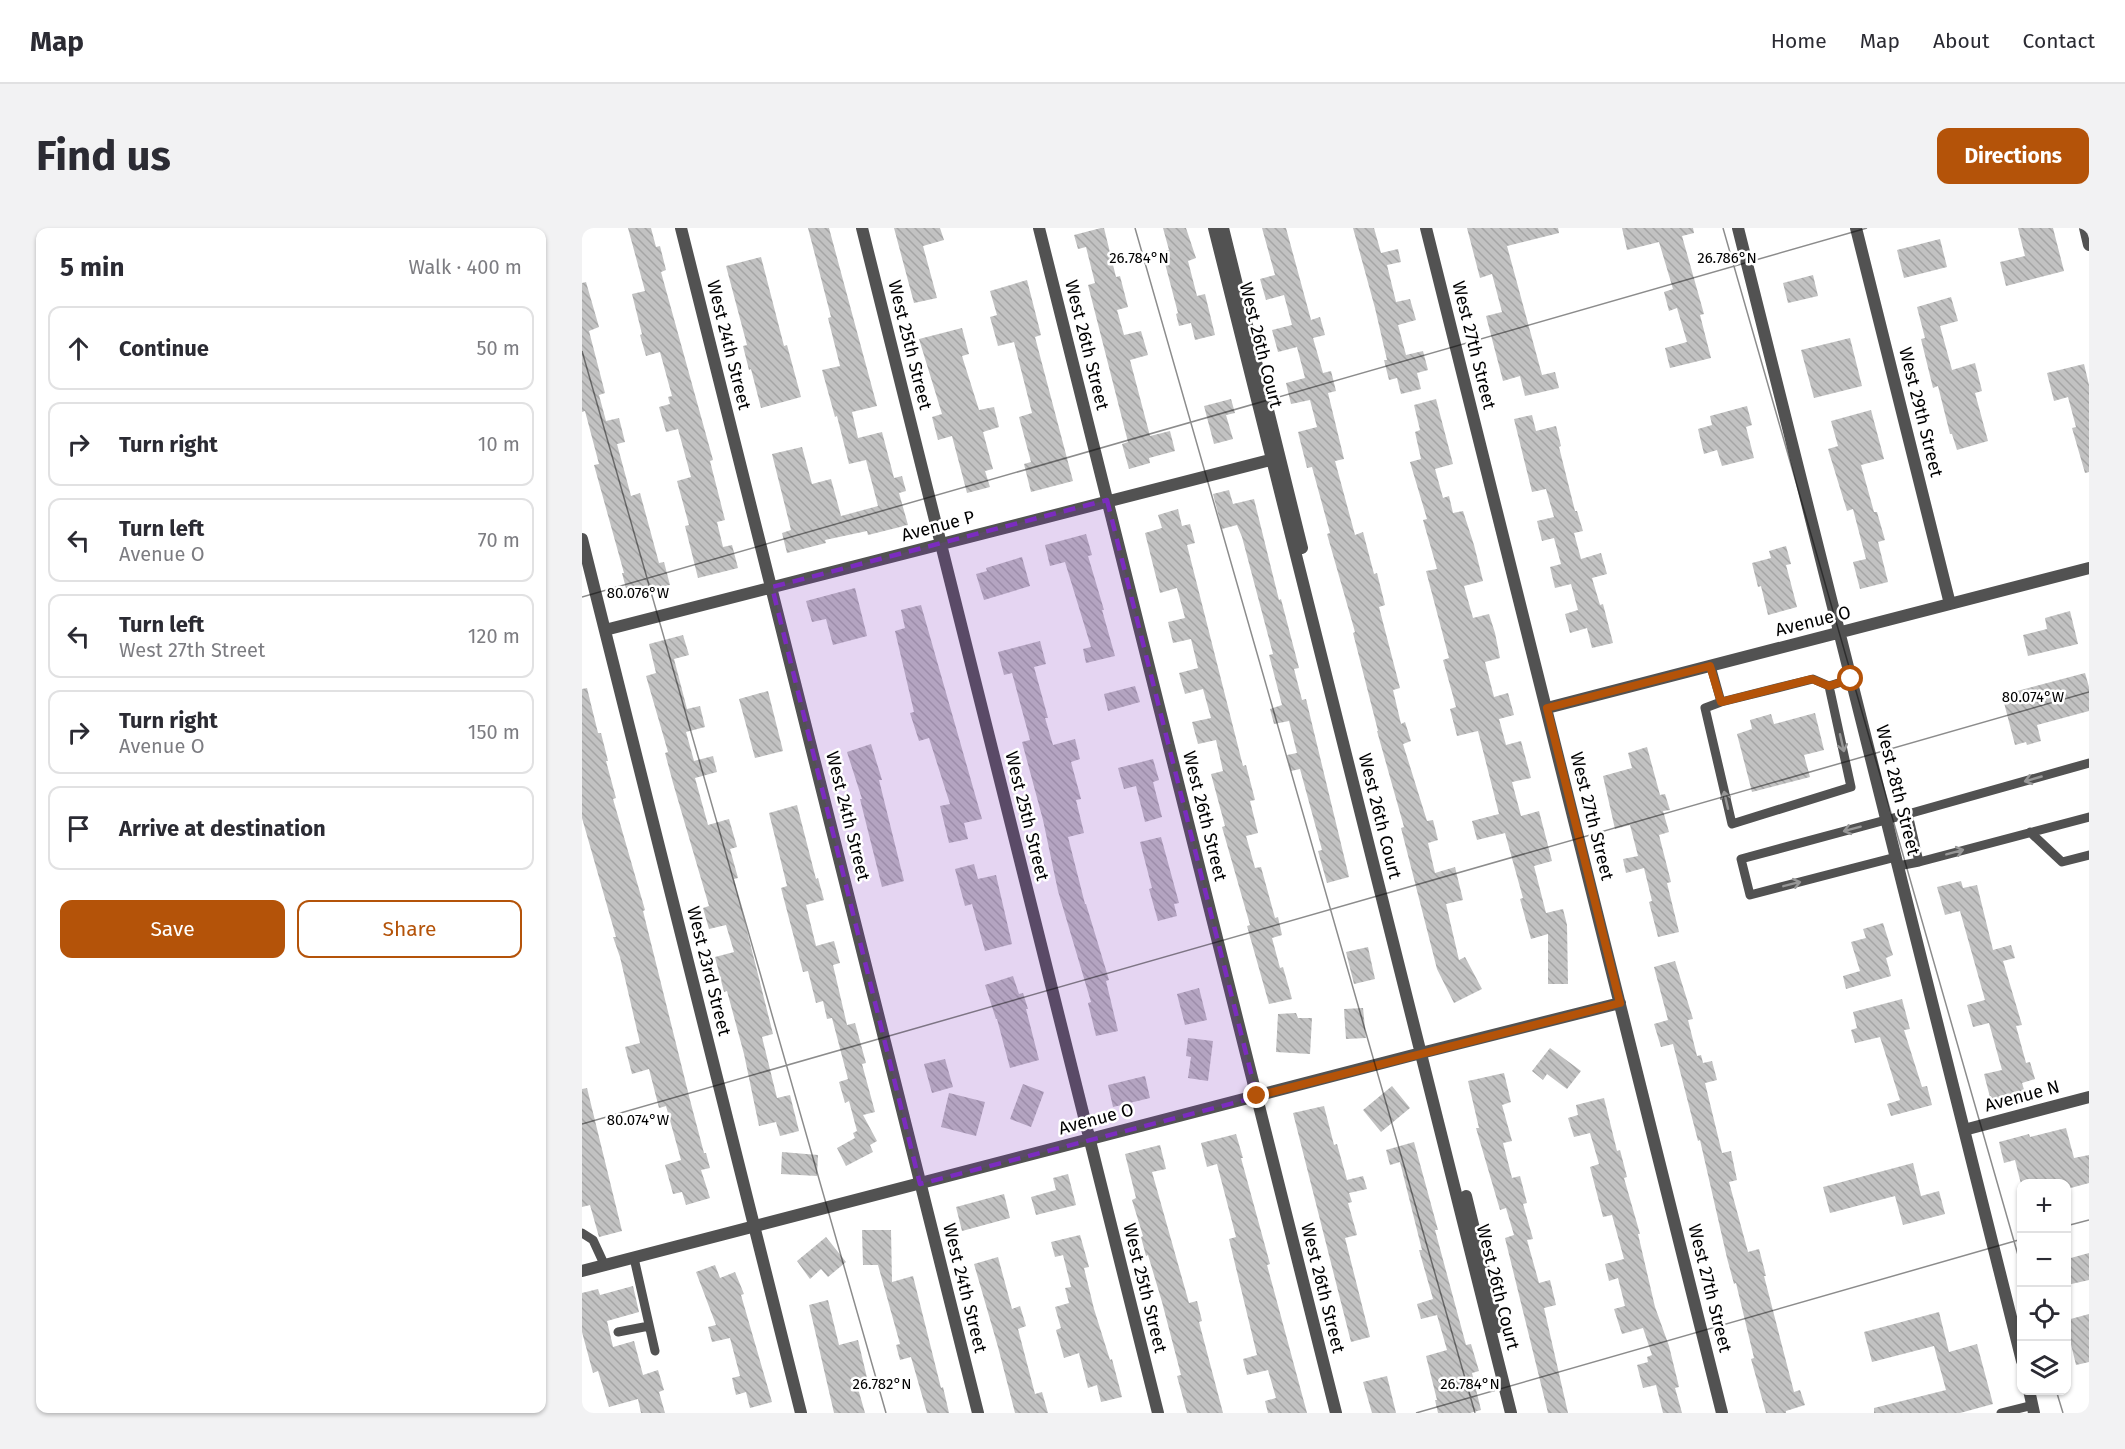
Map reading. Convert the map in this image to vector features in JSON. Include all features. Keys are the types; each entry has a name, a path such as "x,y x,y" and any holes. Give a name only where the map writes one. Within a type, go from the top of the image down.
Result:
{"street":[{"name":"West 24th Street","path":"681,228 978,1413"},
{"name":"West 25th Street","path":"862,228 1158,1413"},
{"name":"West 26th Street","path":"1039,228 1336,1413"},
{"name":"West 26th Court","path":"1214,228 1520,1413"},
{"name":"West 26th Court","path":"1223,228 1275,458"},
{"name":"West 27th Street","path":"1426,228 1722,1413"},
{"name":"West 28th Street","path":"1738,228 2017,1342"},
{"name":"West 29th Street","path":"1856,228 1950,604"},
{"path":"2085,228 2089,245"},
{"name":"Avenue P","path":"605,630 1275,458"},
{"name":"West 23rd Street","path":"582,539 801,1413"},
{"name":"Avenue O","path":"1547,708 2089,568"},
{"name":"Avenue O","path":"582,1272 1620,1003"},
{"name":"West 26th Court","path":"1425,1052 1511,1413"},
{"name":"Avenue N","path":"1964,1130 2089,1097"}],"lane":[{"path":"1710,666 1721,702"},
{"path":"1829,686 1851,787 1732,824 1705,708 1812,679 1829,686 1851,679"},
{"path":"2089,764 1741,859 1750,895 1897,861 1919,862 2089,817"},
{"path":"1908,814 1919,862"},
{"path":"2030,832 2062,862 2089,855"},
{"path":"582,1233 593,1240 605,1266"},
{"path":"634,1258 655,1351"},
{"path":"618,1332 649,1326"},
{"path":"2001,1413 2033,1409"}],"highlighted area":[{"path":"1107,500 1257,1097 920,1184 772,587"}],"building":[{"path":"628,228 651,228 656,247 660,246 666,270 661,272 713,460 710,461 725,520 717,522 723,547 732,545 738,568 698,578 685,526 689,525 677,481 691,477 678,429 666,432 659,407 670,404 668,397 672,396 660,352 646,356 640,335 642,334 632,294 645,291"},
{"path":"808,228 829,228 877,406 852,412 858,438 882,432 894,478 902,476 906,491 899,493 908,525 868,535 867,531 825,540 826,543 787,553 782,533 791,530 772,454 802,447 812,484 831,479 841,516 878,506 866,460 849,464 822,370 840,366 828,318 831,317"},
{"path":"894,228 940,228 944,240 923,246 937,298 914,303"},
{"path":"1104,228 1116,277 1120,276 1128,307 1117,310 1124,335 1141,331 1148,355 1130,360 1150,436 1170,431 1175,451 1149,458 1150,463 1129,469 1122,444 1128,442 1088,285 1095,283 1086,247 1078,249 1074,235"},
{"path":"1163,228 1186,228 1196,258 1188,261 1197,296 1205,294 1215,335 1195,340 1191,323 1179,326 1176,314 1178,313 1162,252 1169,250"},
{"path":"1262,228 1286,228 1311,320 1320,317 1325,335 1313,338 1323,373 1331,371 1336,391 1328,393 1344,459 1335,461 1355,535 1363,532 1385,605 1379,607 1400,688 1393,690 1401,724 1405,722 1411,741 1403,744 1427,821 1433,820 1438,840 1428,843 1435,873 1455,867 1463,900 1446,904 1459,960 1465,957 1482,989 1454,1003 1437,969 1401,828 1404,827 1353,633 1355,632 1327,534 1330,533 1312,467 1307,468 1298,432 1317,427 1310,400 1291,404 1286,383 1305,378 1297,347 1278,352 1272,330 1292,325 1284,295 1266,300 1260,279 1275,275"},
{"path":"1353,228 1374,228 1381,253 1398,249 1401,262 1387,265 1396,302 1410,299 1416,320 1398,325 1406,355 1423,351 1428,370 1417,373 1421,389 1401,394 1397,378 1389,380 1384,360 1387,360 1375,308"},
{"path":"1467,228 1558,228 1559,233 1507,246 1542,375 1555,372 1559,388 1525,396 1520,376 1503,381 1486,316 1502,312 1492,274 1480,278"},
{"path":"1622,228 1693,228 1694,233 1682,236 1704,314 1700,315 1711,358 1670,368 1665,348 1687,342 1677,308 1669,311 1664,292 1673,289 1659,242 1627,250"},
{"path":"2018,228 2053,228 2064,271 2006,286 2000,262 2025,256"},
{"path":"1940,239 1947,267 1904,278 1897,250"},
{"path":"761,257 784,346 787,345 801,397 761,408 743,346 747,345 726,266"},
{"path":"1813,275 1818,296 1788,303 1783,283"},
{"path":"1027,280 1041,335 1035,337 1073,481 1031,492 1024,464 1031,462 1019,417 1032,413 1014,342 998,346 990,317 997,315 990,291"},
{"path":"586,282 599,327 589,331 605,393 599,395 606,421 619,418 625,442 617,444 631,496 640,493 659,563 664,562 670,585 628,596 622,573 624,573 594,465 599,464 585,411 582,412 582,283"},
{"path":"1951,297 1958,321 1940,326 1952,370 1975,363 1982,391 1975,393 1988,441 1957,450 1952,434 1950,434 1938,386 1933,388 1921,339 1925,338 1917,307"},
{"path":"962,328 969,354 962,356 979,410 994,407 999,427 983,432 993,469 985,471 990,487 967,493 952,436 938,440 932,417 942,414 919,339"},
{"path":"1850,338 1862,386 1814,398 1801,350"},
{"path":"2084,364 2089,385 2089,472 2085,473 2072,428 2076,427 2068,397 2054,401 2047,373"},
{"path":"1231,399 1235,413 1226,415 1233,439 1214,444 1204,406"},
{"path":"1436,399 1453,464 1435,469 1443,498 1449,496 1453,513 1463,511 1474,545 1483,581 1464,586 1473,618 1489,614 1495,633 1500,658 1485,662 1494,697 1508,693 1514,715 1499,719 1506,745 1521,741 1531,778 1512,782 1521,816 1539,811 1552,861 1534,866 1546,913 1563,909 1567,925 1568,984 1548,984 1548,934 1531,939 1520,899 1523,898 1505,833 1477,840 1472,821 1499,814 1478,731 1457,736 1450,709 1456,707 1443,660 1449,658 1426,571 1437,569 1423,520 1427,519 1410,462 1421,459 1415,432 1420,430 1414,405"},
{"path":"1747,406 1752,425 1746,427 1754,458 1722,466 1717,450 1704,454 1698,429 1712,425 1710,416"},
{"path":"1871,410 1884,459 1861,465 1874,512 1877,512 1885,540 1878,542 1888,582 1860,589 1853,562 1866,559 1853,509 1847,511 1828,449 1838,446 1831,421"},
{"path":"1532,415 1536,431 1556,426 1575,511 1577,511 1583,531 1574,533 1581,559 1601,553 1607,574 1592,578 1600,605 1603,604 1613,643 1592,648 1587,628 1570,633 1565,614 1578,610 1571,584 1555,588 1550,567 1561,564 1554,538 1542,541 1537,521 1554,517 1546,489 1532,492 1514,419"},
{"path":"1229,490 1233,504 1254,499 1279,600 1281,599 1299,668 1294,669 1302,700 1306,699 1349,877 1327,883 1318,851 1322,850 1300,769 1291,771 1287,755 1297,753 1289,721 1274,724 1270,709 1282,705 1269,655 1273,654 1242,537 1237,525 1222,529 1213,494"},
{"path":"1178,509 1182,526 1190,524 1195,543 1187,545 1243,766 1246,765 1255,800 1250,801 1258,833 1246,836 1255,868 1261,867 1282,935 1272,938 1292,999 1269,1004 1247,926 1250,925 1222,827 1225,826 1211,774 1223,771 1216,740 1198,744 1192,722 1211,718 1203,689 1185,694 1179,673 1198,668 1191,639 1173,643 1168,622 1185,618 1177,588 1160,593 1145,533 1162,528 1158,515"},
{"path":"1086,534 1092,555 1088,556 1115,656 1086,663 1083,649 1091,647 1065,562 1050,566 1045,545"},
{"path":"1786,546 1791,564 1786,565 1797,607 1768,615 1761,586 1758,587 1752,563 1771,558 1769,551"},
{"path":"1022,557 1030,586 984,600 976,574 987,571 986,568"},
{"path":"855,588 867,636 833,645 826,619 812,622 806,601"},
{"path":"921,605 982,819 964,823 968,839 949,843 940,806 950,804 929,738 919,741 910,713 914,712 895,631 905,628 901,610"},
{"path":"2070,611 2078,644 2028,656 2023,635 2047,629 2045,618"},
{"path":"683,635 689,655 674,659 687,709 700,706 705,727 686,732 694,761 713,756 717,772 695,778 708,825 729,819 737,847 730,849 738,878 734,879 773,1034 762,1037 777,1098 790,1095 799,1131 780,1136 776,1122 759,1126 744,1054 715,957 734,952 726,925 709,929 703,908 709,906 673,783 665,753 668,752 646,676 656,673 649,644"},
{"path":"1040,641 1046,664 1034,667 1053,745 1075,739 1080,759 1071,762 1081,799 1076,800 1084,833 1068,837 1085,904 1109,980 1106,981 1118,1031 1096,1036 1088,1003 1091,1002 1058,891 1043,820 1022,742 1030,740 1012,673 1004,675 998,652"},
{"path":"2085,673 2089,687 2089,711 2037,725 2041,741 2027,745 2026,742 2015,745 2002,695"},
{"path":"1135,686 1140,702 1108,711 1104,694"},
{"path":"587,688 598,733 601,733 608,761 606,761 616,798 613,799 645,910 643,911 690,1100 710,1168 701,1170 710,1198 686,1205 682,1192 673,1194 665,1165 681,1160 666,1106 659,1108 649,1069 632,1074 625,1047 640,1043 620,957 613,937 616,937 582,818 582,689"},
{"path":"768,691 783,751 755,758 739,699"},
{"path":"1815,713 1824,750 1804,755 1810,777 1752,792 1737,734 1752,729 1750,720 1771,714 1774,724"},
{"path":"871,744 882,780 879,780 904,881 882,887 860,799 862,799 847,752"},
{"path":"1647,747 1660,795 1665,794 1670,810 1663,811 1669,832 1659,835 1671,882 1667,883 1679,932 1658,937 1649,902 1652,901 1644,868 1626,873 1623,859 1638,856 1630,825 1615,829 1603,776 1632,768 1628,753"},
{"path":"1153,759 1159,780 1153,782 1162,817 1145,822 1136,786 1124,789 1118,768"},
{"path":"797,805 816,879 818,878 824,900 806,905 816,946 834,941 840,963 833,965 847,1025 855,1023 866,1063 862,1064 875,1112 863,1115 877,1141 870,1145 873,1152 846,1166 837,1148 855,1138 853,1133 857,1131 849,1101 845,1103 839,1082 848,1079 832,1018 827,1019 823,1001 816,1003 808,971 803,972 781,888 787,886 769,813"},
{"path":"1161,837 1179,903 1174,904 1177,916 1158,921 1140,842"},
{"path":"974,864 978,879 996,875 1012,944 985,951 972,904 965,906 955,869"},
{"path":"1961,881 1963,888 1977,885 1993,950 2011,945 2015,958 2003,961 2022,1025 2016,1026 2026,1063 2030,1062 2035,1079 2022,1083 2026,1096 1992,1105 1984,1074 2002,1070 1989,1023 1973,1027 1967,1005 1985,1000 1960,911 1945,915 1937,887"},
{"path":"1883,923 1893,955 1886,958 1891,976 1846,989 1843,976 1860,971 1851,942 1866,938 1863,929"},
{"path":"1368,947 1375,979 1354,984 1346,952"},
{"path":"1675,961 1693,1019 1688,1020 1697,1056 1701,1055 1703,1063 1712,1061 1717,1080 1705,1083 1722,1153 1731,1151 1737,1180 1729,1182 1748,1252 1759,1249 1794,1392 1800,1390 1805,1405 1786,1411 1786,1413 1766,1413 1751,1359 1754,1358 1736,1283 1734,1284 1727,1258 1700,1140 1698,1141 1673,1044 1661,1047 1654,1024 1668,1020 1654,967"},
{"path":"1013,976 1019,994 1023,993 1028,1009 1026,1009 1039,1060 1010,1068 985,985"},
{"path":"1199,988 1207,1020 1185,1025 1177,994"},
{"path":"1902,999 1910,1029 1904,1030 1922,1087 1927,1086 1932,1105 1891,1116 1887,1104 1900,1100 1880,1037 1855,1043 1851,1030 1857,1028 1853,1012"},
{"path":"1363,1008 1366,1038 1346,1039 1344,1009"},
{"path":"1296,1013 1298,1018 1312,1018 1310,1054 1276,1052 1278,1014"},
{"path":"1188,1038 1213,1041 1208,1081 1188,1078 1191,1057 1186,1056"},
{"path":"1550,1048 1581,1071 1567,1089 1547,1074 1543,1080 1532,1071"},
{"path":"945,1059 953,1087 932,1093 924,1064"},
{"path":"1504,1073 1511,1102 1502,1105 1512,1141 1503,1143 1512,1178 1520,1176 1527,1203 1523,1204 1533,1239 1527,1240 1539,1283 1550,1280 1556,1305 1544,1308 1568,1413 1548,1413 1505,1238 1514,1235 1506,1208 1500,1210 1476,1128 1479,1128 1468,1081"},
{"path":"1145,1076 1150,1098 1113,1107 1108,1085"},
{"path":"1023,1084 1044,1092 1031,1127 1010,1119"},
{"path":"1392,1086 1410,1108 1381,1132 1363,1110"},
{"path":"587,1088 622,1231 599,1237 590,1205 582,1207 582,1089"},
{"path":"949,1093 985,1102 976,1136 941,1127"},
{"path":"1604,1098 1617,1151 1620,1150 1627,1177 1624,1178 1640,1234 1638,1234 1655,1307 1669,1346 1679,1387 1675,1388 1682,1413 1663,1413 1656,1385 1643,1388 1637,1365 1648,1362 1647,1357 1652,1355 1643,1328 1622,1334 1614,1309 1625,1306 1618,1278 1609,1281 1605,1264 1624,1259 1612,1215 1603,1217 1590,1167 1599,1164 1590,1133 1574,1137 1568,1118 1578,1115 1576,1105"},
{"path":"1324,1106 1334,1145 1337,1144 1347,1180 1363,1176 1367,1189 1349,1193 1352,1202 1348,1203 1357,1235 1345,1238 1370,1337 1351,1342 1293,1113"},
{"path":"2066,1128 2074,1158 2089,1155 2089,1183 2071,1188 2071,1179 2020,1179 2015,1160 2004,1163 1999,1142 2029,1134 2030,1137"},
{"path":"1236,1134 1270,1264 1267,1265 1307,1413 1268,1413 1265,1401 1276,1398 1268,1370 1247,1375 1243,1359 1257,1355 1229,1239 1236,1237 1217,1164 1207,1167 1201,1143"},
{"path":"1414,1142 1466,1345 1471,1344 1479,1371 1472,1373 1481,1410 1470,1413 1438,1413 1435,1400 1437,1400 1426,1356 1447,1350 1437,1315 1421,1319 1417,1304 1433,1299 1419,1250 1422,1250 1400,1162 1390,1165 1386,1150"},
{"path":"1160,1145 1166,1169 1152,1172 1189,1303 1197,1301 1202,1321 1199,1322 1223,1413 1187,1413 1177,1376 1181,1375 1132,1200 1136,1198 1125,1154"},
{"path":"782,1152 818,1155 817,1176 781,1174"},
{"path":"1913,1163 1921,1196 1939,1191 1945,1214 1903,1225 1895,1196 1830,1213 1823,1187"},
{"path":"1068,1174 1076,1205 1036,1215 1031,1197 1056,1190 1053,1178"},
{"path":"1004,1194 1010,1218 962,1231 956,1207"},
{"path":"862,1230 891,1230 892,1282 913,1276 949,1413 927,1413 911,1357 900,1360 896,1345 900,1344 878,1265 863,1265"},
{"path":"1080,1235 1089,1267 1084,1268 1094,1309 1110,1360 1112,1359 1122,1397 1101,1402 1097,1385 1088,1388 1079,1353 1064,1358 1056,1330 1061,1328 1055,1307 1069,1303 1065,1288 1071,1287 1063,1255 1055,1257 1051,1242"},
{"path":"826,1237 846,1262 828,1277 821,1269 810,1279 797,1261"},
{"path":"2089,1253 2089,1280 2071,1284 2071,1258"},
{"path":"998,1257 1012,1309 1020,1306 1026,1326 1018,1329 1035,1394 1042,1392 1048,1413 1015,1413 974,1264"},
{"path":"715,1265 720,1278 735,1272 744,1294 741,1295 772,1402 750,1408 746,1392 736,1395 732,1378 740,1376 730,1338 712,1342 708,1327 716,1325 696,1272"},
{"path":"633,1286 639,1312 607,1321 613,1347 634,1341 643,1375 658,1370 664,1390 659,1392 665,1413 641,1413 638,1399 609,1407 598,1371 593,1373 582,1332 582,1293 598,1289 600,1295"},
{"path":"828,1300 839,1345 858,1340 868,1382 857,1385 865,1413 834,1413 809,1305"},
{"path":"1939,1312 1949,1352 1977,1344 1993,1404 1960,1413 1874,1413 1874,1408 1946,1390 1934,1346 1872,1362 1864,1332"},
{"path":"2089,1314 2089,1362 2076,1365 2071,1344 2071,1319"},
{"path":"1387,1376 1396,1413 1372,1413 1363,1382"}],"route":[{"path":"1257,1096 1620,1003 1547,708 1710,666 1721,702 1812,679 1829,686 1851,679"}]}
